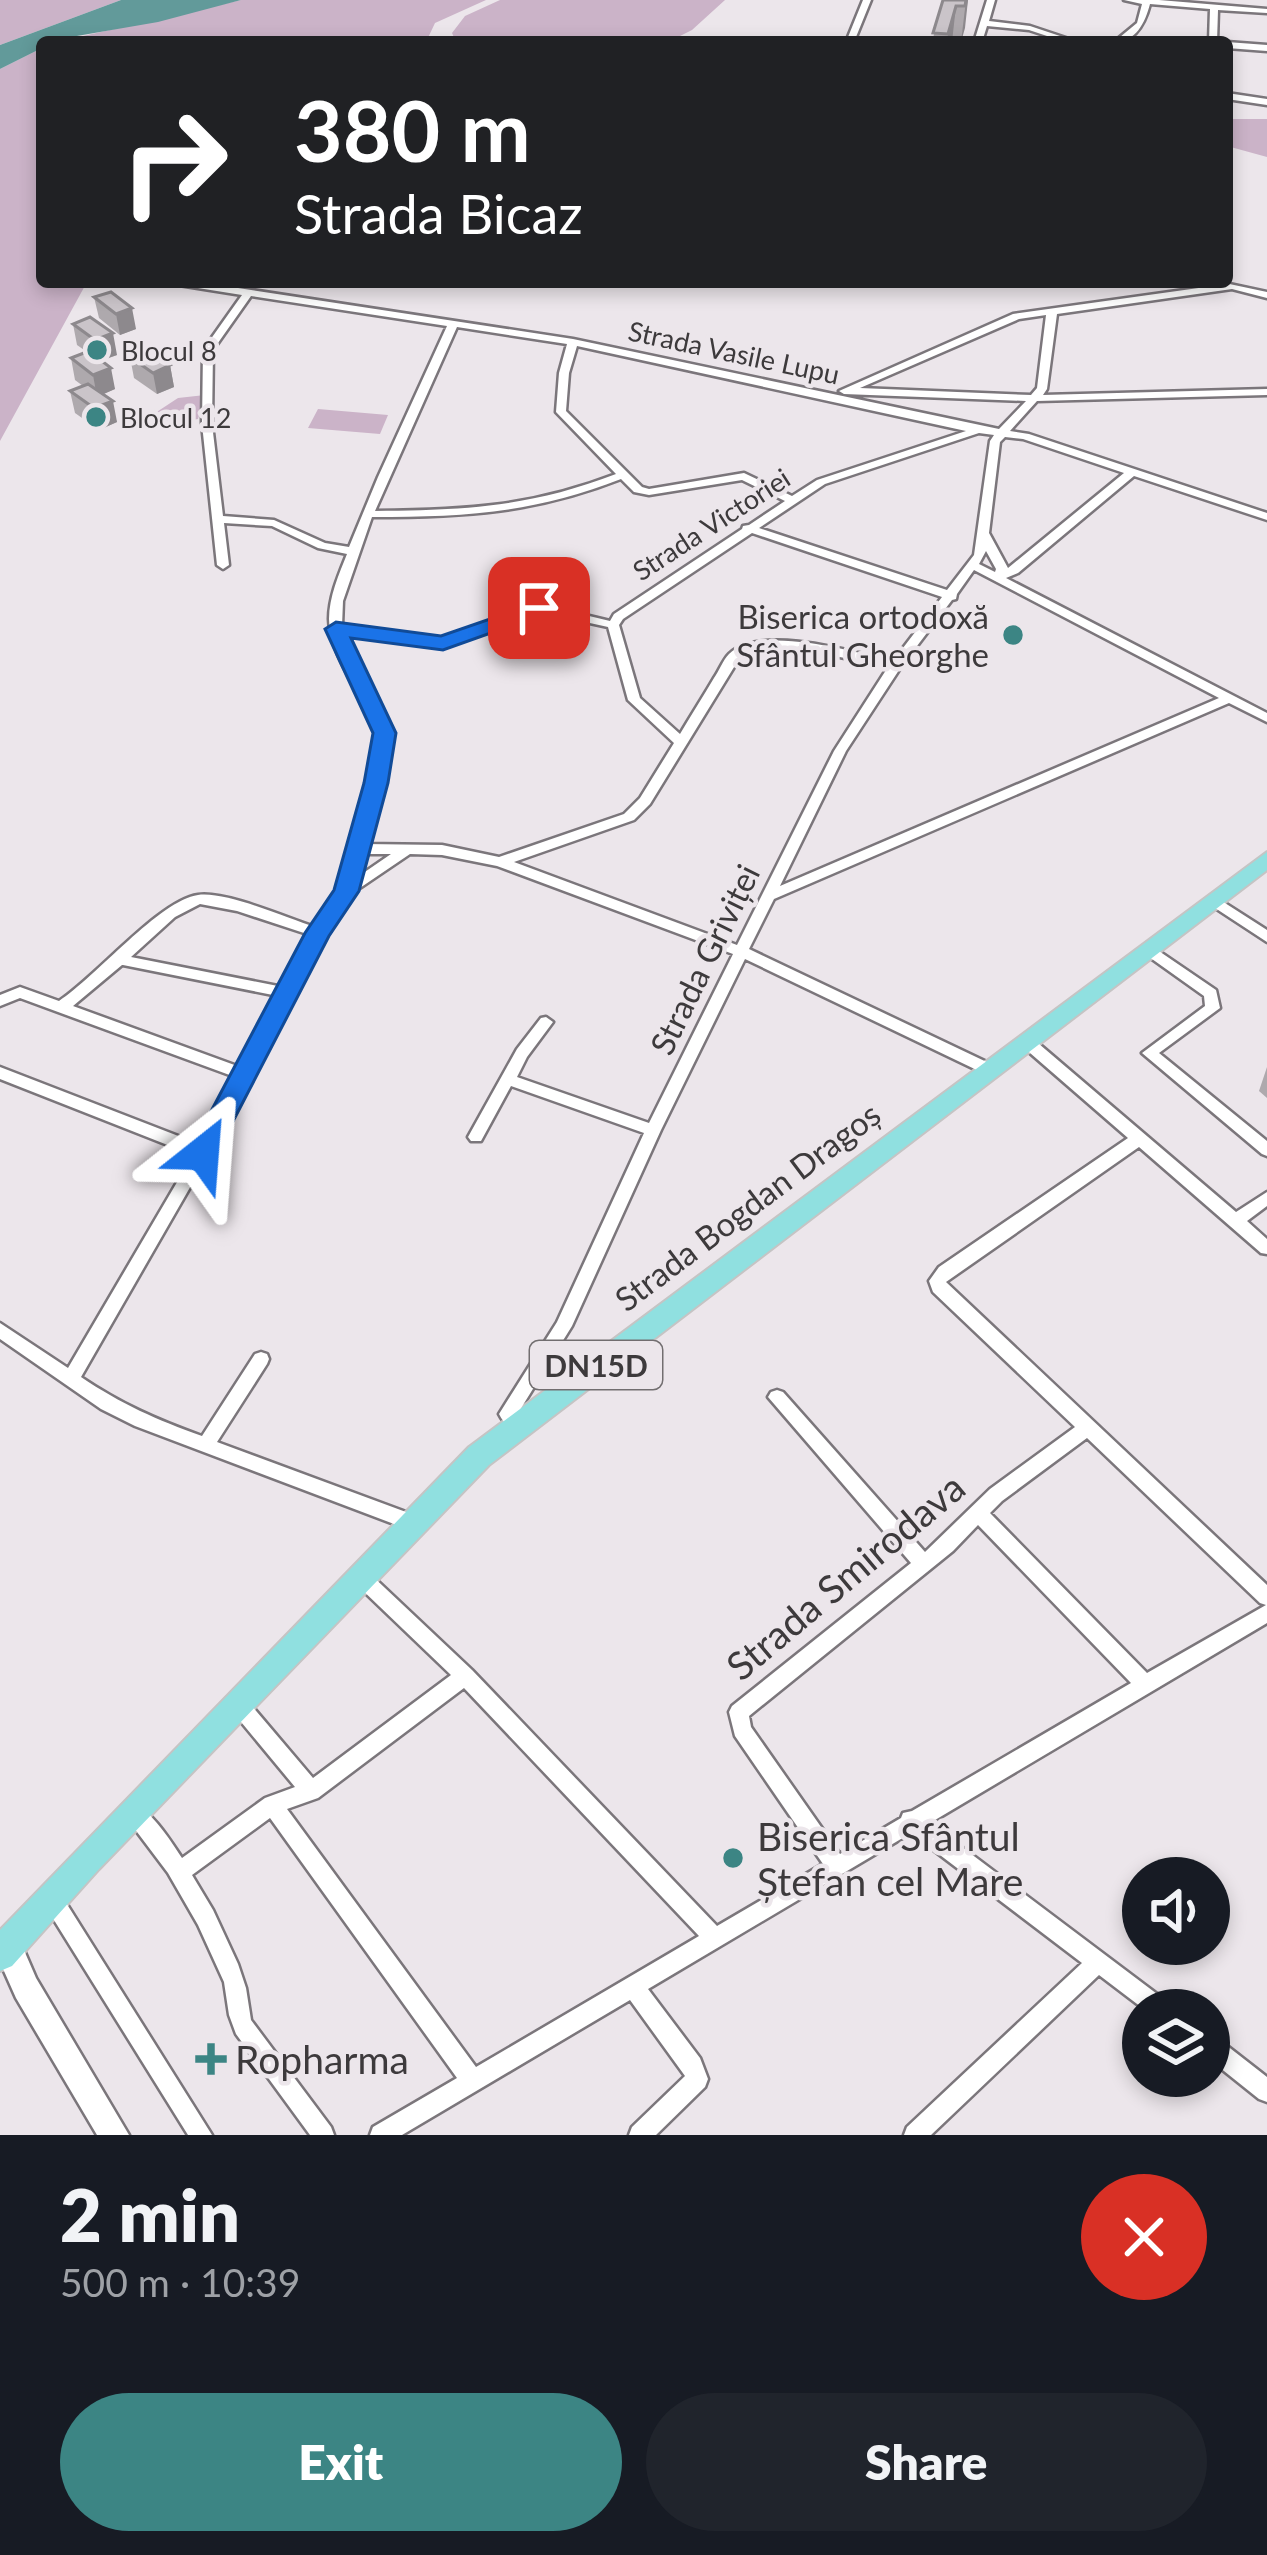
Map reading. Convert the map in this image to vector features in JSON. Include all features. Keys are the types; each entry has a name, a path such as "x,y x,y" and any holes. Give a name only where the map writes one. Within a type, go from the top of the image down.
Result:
{"main road":[{"name":"Strada Bogdan Dragoș","path":"2,1942 51,1898 479,1456 1267,859"},
{"path":"2,1942 114,2135"}],"street":[{"path":"852,36 867,0"},
{"path":"980,36 991,0"},
{"path":"1128,0 1267,11"},
{"path":"1126,36 1141,24 1146,2"},
{"path":"1213,36 1214,7"},
{"path":"984,23 1055,36"},
{"path":"1233,45 1267,48"},
{"path":"1233,97 1267,102"},
{"path":"1233,287 1267,295"},
{"name":"Strada Vasile Lupu","path":"217,288 573,342 999,433 1267,517"},
{"path":"289,299 301,288"},
{"path":"830,398 1018,316 1205,288"},
{"path":"223,565 207,424 208,350 248,293"},
{"path":"999,433 1038,398 1052,311"},
{"path":"70,1380 203,1153 318,933 346,891 385,733 341,646 333,612 352,551 454,322"},
{"path":"573,342 564,373 561,412 638,490 744,476 791,500"},
{"path":"844,391 1038,398 1267,392"},
{"name":"Strada Victoriei","path":"681,742 634,700 613,625 632,605 791,500 841,474 978,430"},
{"name":"Strada Griviței","path":"518,1424 508,1414 564,1326 653,1130 840,751 896,665 974,566 999,433"},
{"path":"998,577 1014,570 1133,472"},
{"path":"370,514 470,513 535,506 622,475"},
{"path":"218,519 274,523 322,546 352,551"},
{"path":"747,528 952,596"},
{"name":"Strada Griviței","path":"983,533 1002,569 998,577"},
{"path":"974,566 1267,718"},
{"path":"336,629 443,643 539,608 613,625"},
{"path":"500,862 629,817 645,801 734,656 746,647 769,642 896,665"},
{"path":"772,895 1230,698"},
{"path":"359,849 460,852 500,862 743,952 988,1069"},
{"path":"346,891 407,850"},
{"path":"60,1007 123,960 170,913 200,899 318,933"},
{"path":"1214,901 1267,937"},
{"path":"1150,950 1211,994 1214,1003 1149,1053 1267,1150"},
{"path":"123,960 287,993"},
{"path":"0,1001 20,992 245,1075"},
{"path":"476,1137 507,1079 546,1022"},
{"path":"1027,1042 1267,1248"},
{"path":"0,1073 203,1153"},
{"path":"507,1079 653,1130"},
{"path":"1137,1140 937,1281 945,1298 1267,1597"},
{"path":"1235,1221 1267,1198"},
{"path":"0,1330 70,1380 141,1421 411,1526"},
{"path":"206,1445 261,1359"},
{"path":"777,1397 923,1563"},
{"name":"Strada Smirodava","path":"836,1866 742,1730 739,1712 1086,1429"},
{"path":"978,1514 1146,1685"},
{"path":"361,1577 465,1676 715,1938"},
{"path":"381,2135 1267,1612"},
{"path":"179,1872 272,1805 310,1791 465,1676"},
{"path":"238,1705 310,1791"},
{"path":"272,1805 472,2080"},
{"path":"132,1812 179,1872 233,1976 235,2008 243,2027 322,2135"},
{"path":"910,1820 1135,1989"},
{"path":"51,1898 201,2135"},
{"path":"916,2135 1099,1961"},
{"path":"633,1986 697,2079 640,2135"},
{"path":"1230,2062 1267,2091"}],"shaded area":[{"path":"0,0 121,0 0,45"},
{"path":"241,0 486,0 435,23 429,36 83,36"},
{"path":"500,0 725,0 680,36 453,36 465,16"},
{"path":"36,51 36,288 84,288 0,441 0,69"},
{"path":"1233,119 1267,119 1267,157 1233,148"},
{"path":"205,395 198,419 139,430 143,421 178,398"},
{"path":"318,409 388,415 380,434 308,428"}],"water":[{"path":"121,0 241,0 158,22 77,36 36,36 36,51 0,69 0,45"}],"building":[{"path":"943,0 966,0 965,6 956,6 948,34 933,33"},
{"path":"111,292 132,308 116,314 94,297"},
{"path":"90,317 113,333 95,340 73,324"},
{"path":"147,350 170,365 153,373 130,357"},
{"path":"89,351 111,368 93,375 71,358"},
{"path":"88,384 113,401 94,408 70,391"}],"place":[{"name":"Blocul 8","path":"97,350"},
{"name":"Blocul 12","path":"96,417"},
{"name":"Biserica ortodoxă Sfântul Gheorghe","path":"1013,635"},
{"name":"Biserica Sfântul Ștefan cel Mare","path":"733,1858"},
{"name":"Ropharma","path":"211,2059"}],"route":[{"path":"203,1153 318,933 346,891 376,783 385,733 336,629 443,643 539,608"}]}
